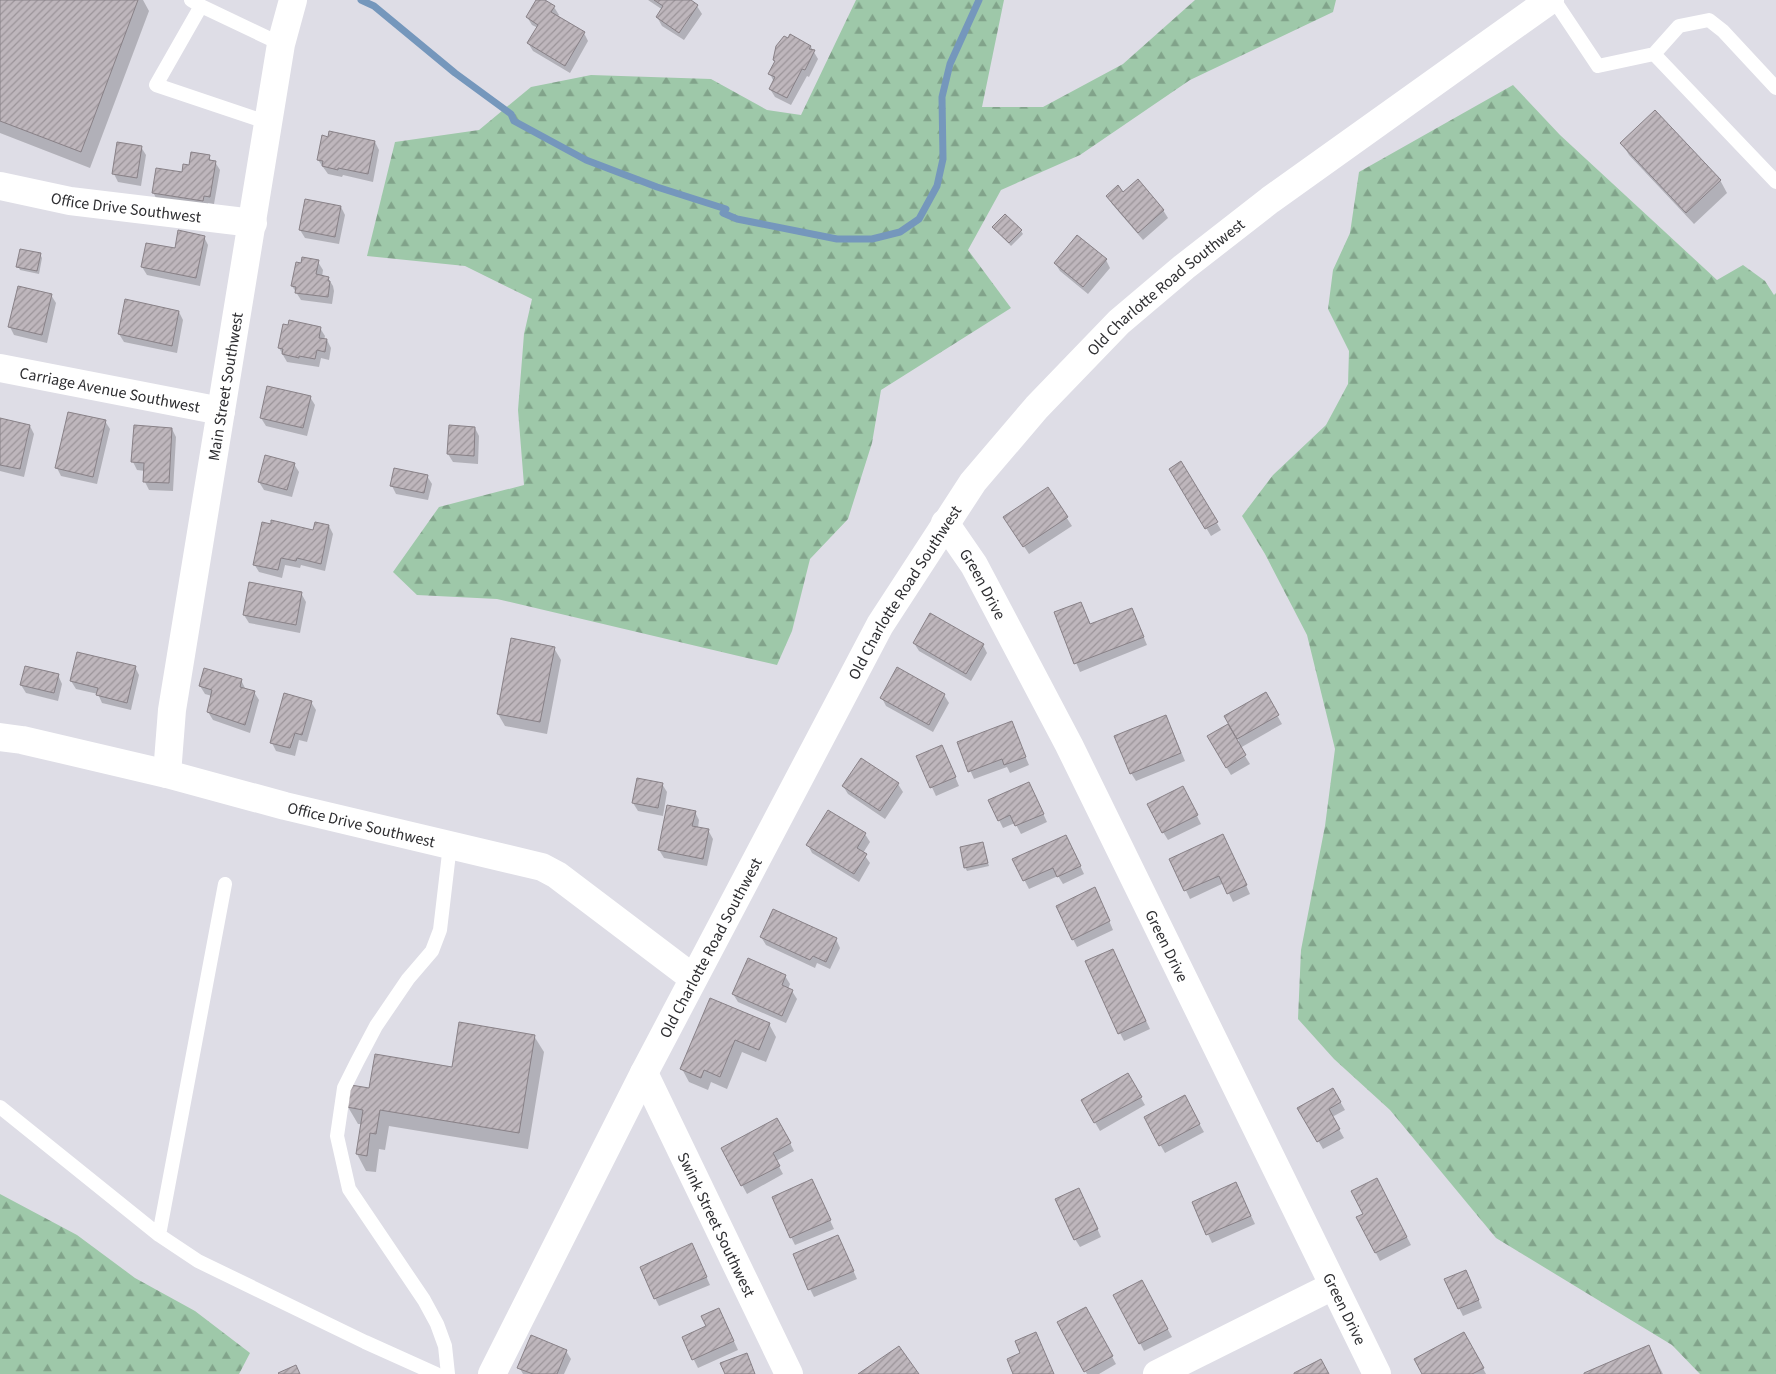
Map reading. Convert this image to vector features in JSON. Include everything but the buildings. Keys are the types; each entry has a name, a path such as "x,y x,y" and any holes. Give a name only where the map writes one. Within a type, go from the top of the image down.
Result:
{"street":[{"name":"Main Street Southwest","path":"167,774 172,710 281,44 293,0"},
{"name":"Old Charlotte Road Southwest","path":"492,1374 693,978 880,624 973,482 1037,407 1119,322 1184,267 1270,200 1550,0"},
{"name":"Office Drive Southwest","path":"0,186 70,201 253,223"},
{"name":"Carriage Avenue Southwest","path":"0,368 221,411"},
{"name":"Green Drive","path":"945,523 974,565 1069,745 1332,1286 1377,1374"},
{"name":"Office Drive Southwest","path":"0,737 22,740 167,774 285,806 542,867 557,875 693,978"},
{"name":"Swink Street Southwest","path":"644,1073 789,1374"},
{"path":"1157,1374 1332,1286"}],"lane":[{"path":"1554,0 1598,66 1654,54 1679,26 1709,20 1723,32 1776,88"},
{"path":"269,123 156,85 196,3 281,44"},
{"path":"1654,54 1776,182"},
{"path":"448,1374 445,1346 437,1324 396,1257 349,1189 337,1136 344,1088 357,1062 376,1026 408,979 432,951 440,930 450,845"},
{"path":"158,1235 225,884"},
{"path":"0,1107 158,1235 198,1261 365,1342 436,1374"}],"green space":[{"path":"856,0 1004,0 982,107 1043,107 1123,64 1195,0 1336,0 1333,12 1190,80 1080,155 1001,190 968,250 1011,308 881,390 872,443 848,519 810,559 792,631 777,665 497,599 417,595 393,572 439,507 524,485 518,410 524,334 532,299 465,266 367,256 395,142 479,130 531,87 591,75 711,79 767,110 801,115"},
{"path":"1513,85 1560,135 1717,280 1743,265 1765,281 1774,295 1776,293 1776,1374 1700,1374 1672,1345 1496,1238 1390,1110 1334,1059 1298,1019 1301,950 1325,826 1335,749 1307,635 1265,554 1242,516 1273,475 1326,425 1348,384 1349,351 1328,309 1333,270 1350,233 1359,172"},
{"path":"0,1194 77,1235 135,1278 195,1311 250,1353 239,1374 0,1374"}],"waterway":[{"path":"361,0 374,6 455,73 511,114 514,121 586,160 657,187 726,209 723,213 737,219 837,239 872,239 900,232 919,219 937,186 943,159 942,97 950,64 979,0"}]}
